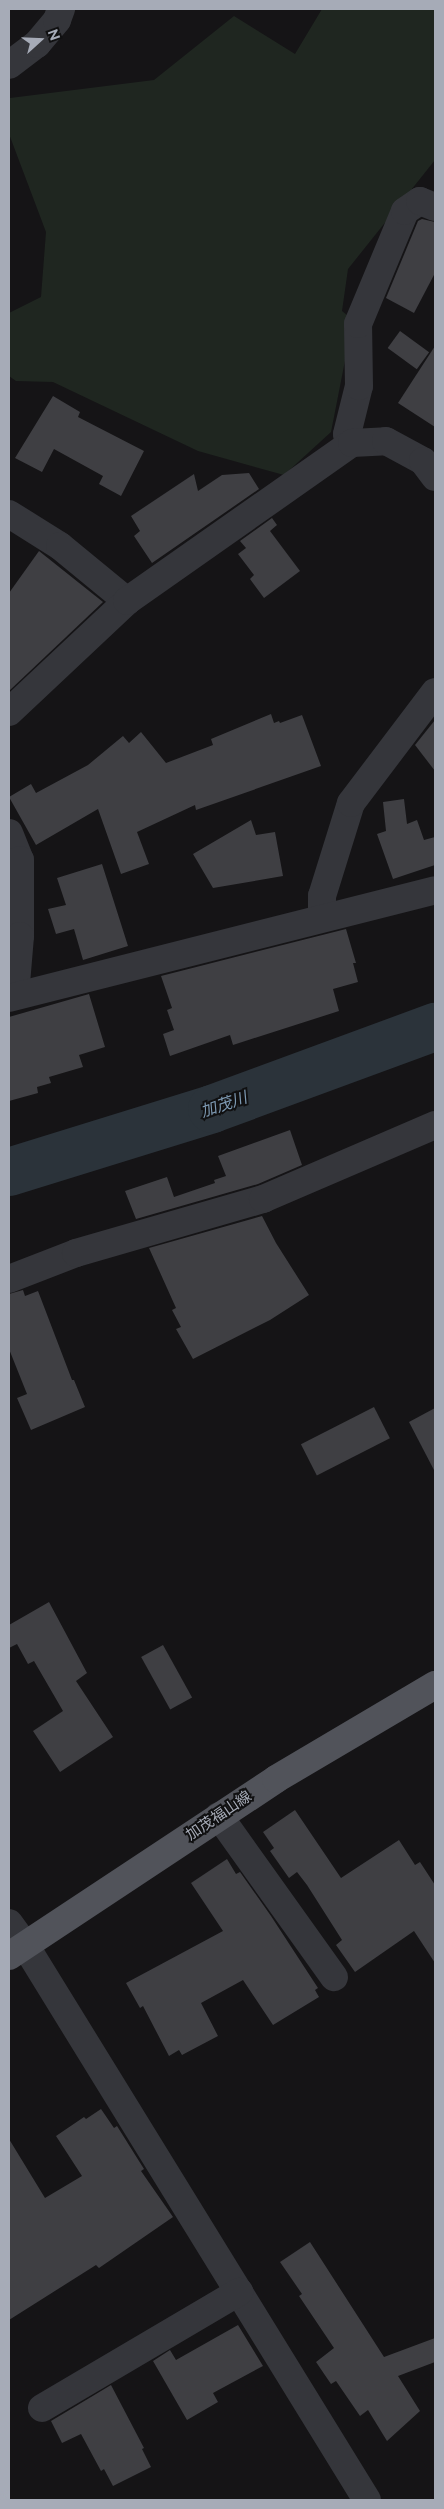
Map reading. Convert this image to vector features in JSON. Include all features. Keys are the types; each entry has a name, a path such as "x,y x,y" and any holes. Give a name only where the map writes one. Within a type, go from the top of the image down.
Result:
{"main road":[{"name":"加茂福山線","path":"17,1950 276,1779 435,1684"}],"street":[{"path":"9,65 37,44 57,20 61,9"},
{"path":"352,442 348,434 359,386 358,324 405,211 420,201 435,207"},
{"path":"9,712 127,601 352,442 386,441 423,461 435,476"},
{"path":"9,514 60,546 127,601"},
{"path":"322,918 322,896 351,803 435,692"},
{"path":"9,833 20,860 20,936 12,997 435,890"},
{"path":"9,1279 76,1253 263,1199 435,1125"},
{"path":"219,1816 334,1977"},
{"path":"9,1923 17,1950 239,2292 368,2500"},
{"path":"42,2408 239,2292"}],"shaded area":[{"path":"322,9 435,9 435,160 348,269 342,311 353,320 331,432 284,475 198,451 53,382 16,381 9,376 9,313 41,297 46,232 9,134 10,98 154,80 234,16 295,54"}],"building":[{"path":"422,219 435,222 435,273 414,313 386,298 418,221"},
{"path":"400,331 429,352 417,369 388,348"},
{"path":"435,346 435,427 398,403"},
{"path":"53,396 80,412 78,417 144,451 121,496 99,484 103,476 54,449 42,472 15,458"},
{"path":"249,473 259,489 152,563 134,536 140,531 131,516 194,474 198,491 222,475"},
{"path":"272,518 277,525 270,531 300,571 264,598 250,579 254,575 238,554 246,548 240,541"},
{"path":"39,551 103,602 9,691 9,593"},
{"path":"271,714 274,723 279,721 280,723 302,715 321,766 196,810 195,805 137,832 149,864 121,874 98,809 36,845 9,797 31,784 36,793 88,765 123,736 129,743 141,732 166,763 213,745 211,739"},
{"path":"435,720 435,771 415,745"},
{"path":"404,799 407,824 417,820 424,840 435,837 435,865 393,879 377,834 386,831 383,802"},
{"path":"251,820 256,835 275,832 283,876 213,888 193,854"},
{"path":"102,864 128,946 83,960 74,929 56,934 48,909 66,905 57,878"},
{"path":"346,929 356,963 353,963 358,982 333,989 339,1011 233,1045 230,1035 170,1056 163,1034 174,1030 167,1010 172,1008 161,976"},
{"path":"89,994 105,1047 79,1055 83,1067 49,1077 51,1083 37,1087 38,1093 9,1101 9,1017"},
{"path":"290,1130 302,1165 258,1184 136,1219 125,1191 167,1177 174,1197 215,1183 214,1180 226,1176 218,1156"},
{"path":"262,1216 276,1243 309,1295 270,1320 193,1359 176,1329 181,1327 172,1310 176,1308 149,1248"},
{"path":"23,1290 25,1296 38,1291 72,1380 74,1380 85,1407 31,1430 17,1398 27,1394 9,1349 9,1294"},
{"path":"374,1407 390,1438 317,1475 301,1444"},
{"path":"435,1408 435,1472 409,1422"},
{"path":"49,1602 87,1673 76,1681 113,1737 60,1772 33,1731 63,1711 34,1661 28,1664 17,1644 9,1648 9,1625"},
{"path":"163,1645 192,1697 170,1710 141,1657"},
{"path":"295,1810 341,1878 399,1840 415,1865 420,1862 435,1885 435,1963 414,1931 355,1972 336,1945 342,1940 307,1885 297,1872 289,1878 270,1851 274,1848 263,1832"},
{"path":"227,1859 236,1874 240,1872 271,1916 318,1988 315,1990 319,1997 273,2025 243,1980 201,2003 218,2036 182,2055 179,2050 169,2056 143,2006 140,2008 126,1983 223,1931 191,1883"},
{"path":"101,2109 114,2128 117,2126 144,2169 141,2171 173,2217 99,2268 96,2265 9,2320 9,2139 45,2198 82,2176 56,2136 84,2117 86,2119"},
{"path":"310,2242 384,2357 435,2338 435,2362 398,2376 420,2411 387,2441 368,2410 360,2416 336,2381 331,2384 316,2362 334,2348 299,2296 302,2294 280,2262"},
{"path":"238,2325 263,2366 213,2393 218,2402 187,2420 153,2361 170,2350 176,2360"},
{"path":"111,2385 144,2448 142,2449 151,2467 113,2486 104,2469 101,2471 81,2434 62,2443 51,2421"}],"waterway":[{"name":"加茂川","path":"9,1172 212,1109 435,1027"}]}
